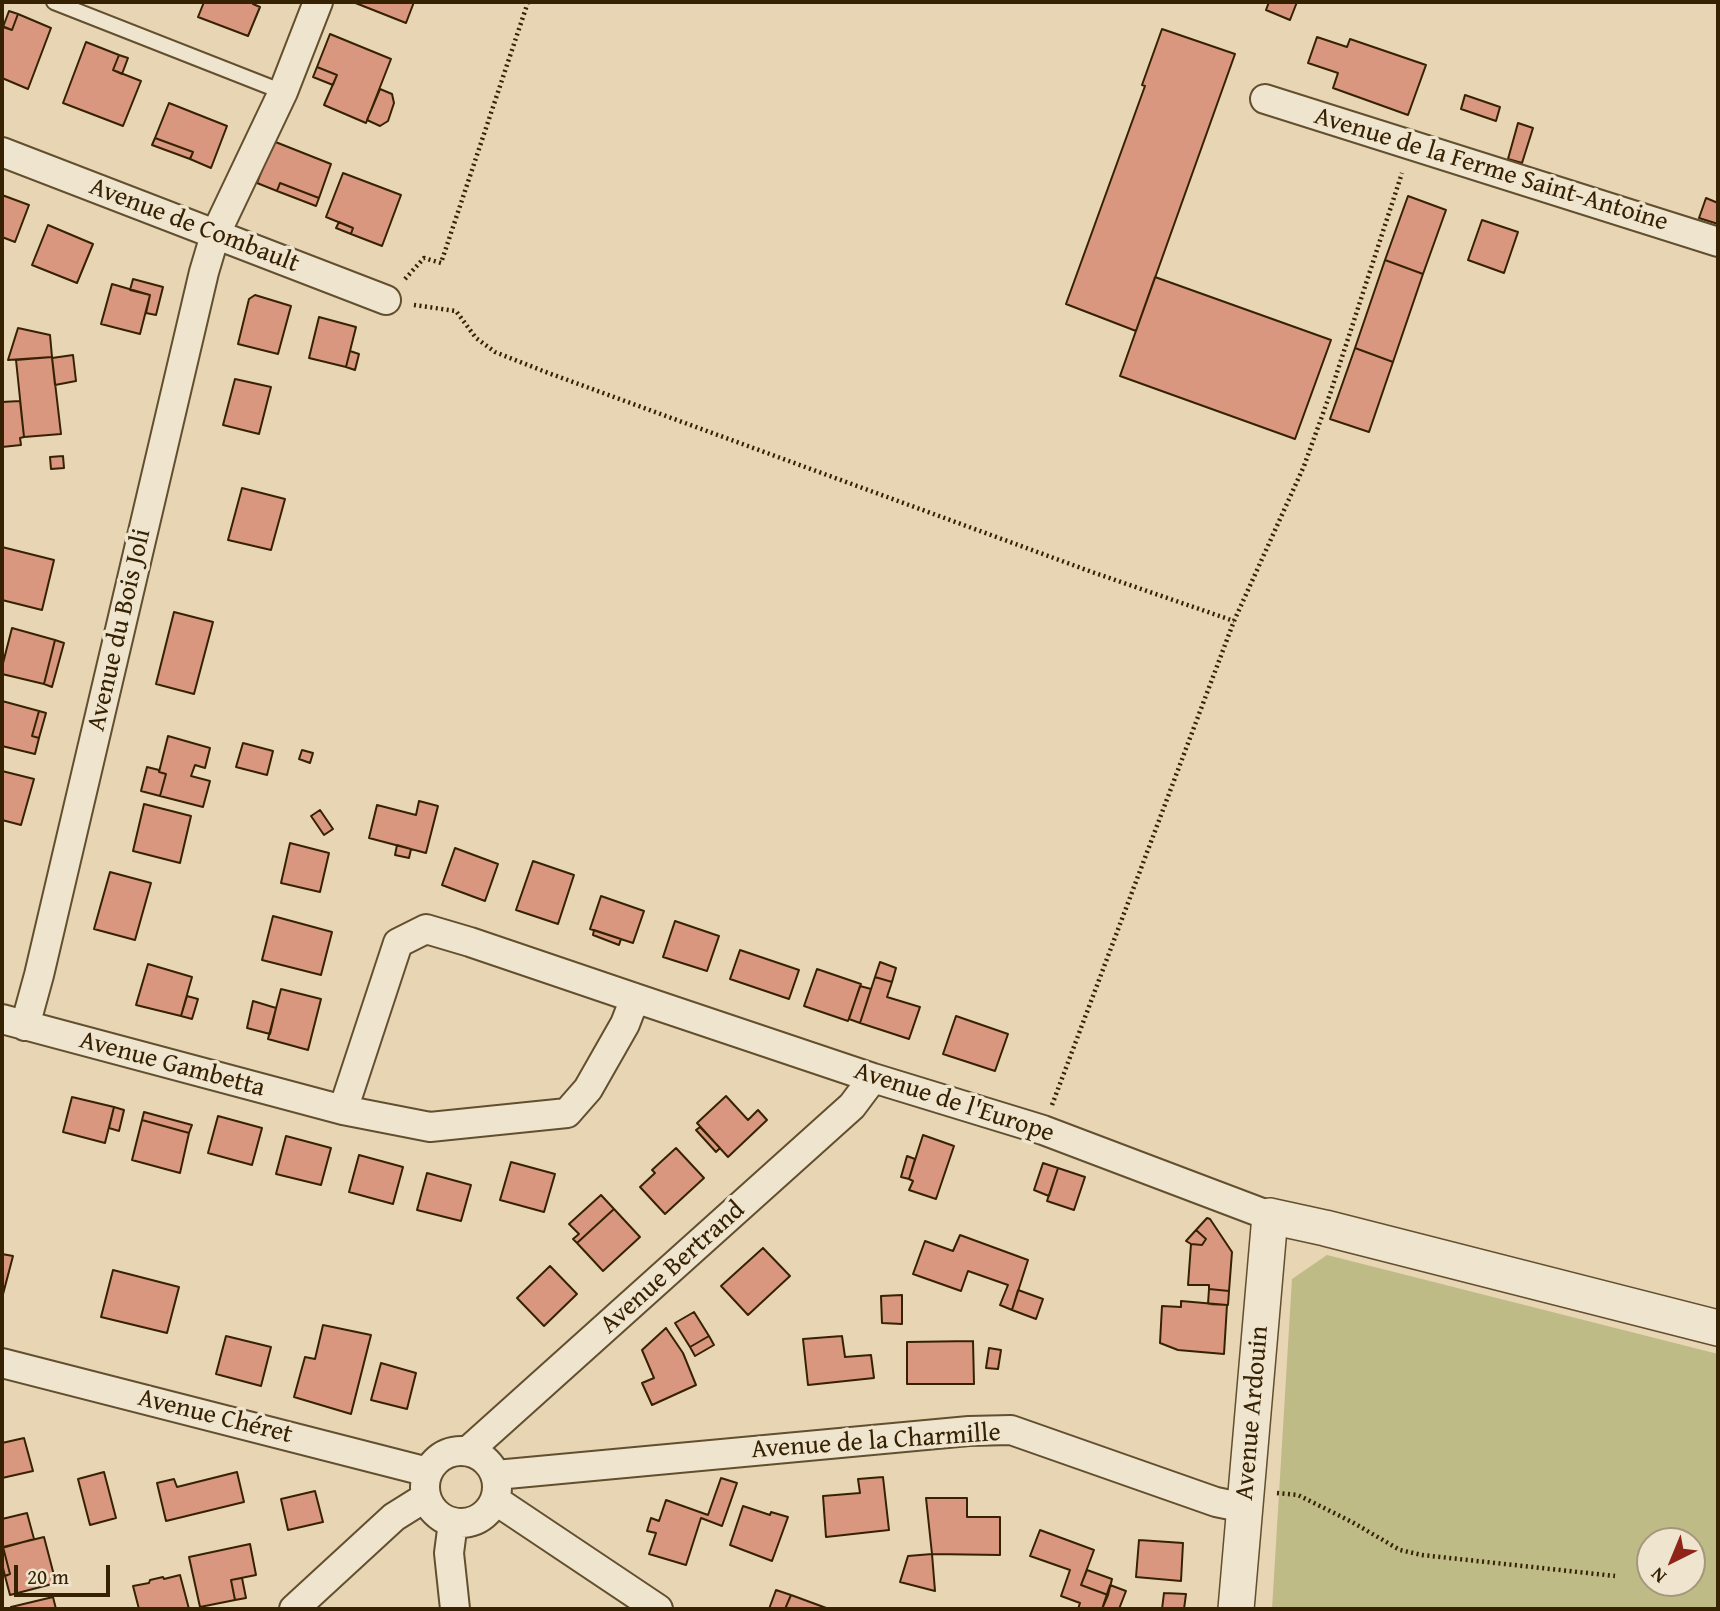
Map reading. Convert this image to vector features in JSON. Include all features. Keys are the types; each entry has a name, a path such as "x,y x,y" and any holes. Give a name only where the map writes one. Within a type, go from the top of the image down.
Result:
{"street":[{"name":"Avenue du Bois Joli","path":"13,1023 39,975 204,272 215,235 283,92 318,2"},
{"name":"Avenue de la Ferme Saint-Antoine","path":"1265,99 1718,242"},
{"name":"Avenue de Combault","path":"2,152 386,300"},
{"name":"Avenue de l'Europe","path":"343,1110 398,943 426,929 873,1078 1043,1130 1270,1216"},
{"name":"Avenue Gambetta","path":"13,1023 343,1110 430,1127 568,1113 588,1089 625,1024 635,998"},
{"name":"Avenue Bertrand","path":"468,1451 852,1106 873,1078"},
{"path":"1270,1216 1718,1328"},
{"name":"Avenue Ardouin","path":"1236,1609 1257,1500 1270,1216"},
{"name":"Avenue Chéret","path":"2,1363 427,1484"},
{"name":"Avenue de la Charmille","path":"495,1487 969,1431 1011,1430 1216,1502 1257,1500"},
{"path":"294,1609 427,1484 434,1463 444,1455 468,1451 480,1455 489,1464 495,1487 488,1511 479,1519 466,1523 442,1518 432,1508 427,1484"},
{"path":"495,1487 657,1609"},
{"path":"453,1522 449,1553 455,1609"}],"lane":[{"path":"54,2 283,92"}],"path":[{"path":"386,300 424,258 441,263 528,2"},
{"path":"1043,1130 1234,621 1304,466 1411,145"},
{"path":"386,300 456,311 476,338 495,352 1234,621"},
{"path":"1257,1500 1297,1495 1352,1522 1399,1550 1422,1555 1615,1576"}],"shaded area":[{"path":"1327,1255 1718,1354 1718,1609 1272,1609 1292,1279"}],"building":[{"path":"204,2 254,2 253,4 260,7 248,36 198,17"},
{"path":"353,2 414,2 406,23"},
{"path":"1269,2 1297,2 1290,20 1266,10"},
{"path":"9,11 18,14 12,30 3,27"},
{"path":"18,14 51,28 28,89 2,78 2,26 12,30"},
{"path":"1162,29 1235,54 1136,331 1066,304 1145,86 1142,85"},
{"path":"330,34 391,59 366,123 324,105 337,75 317,67"},
{"path":"1317,37 1347,47 1350,39 1426,65 1408,115 1333,88 1338,73 1308,63"},
{"path":"86,42 119,55 113,70 141,81 123,126 63,103"},
{"path":"119,55 128,58 122,74 113,70"},
{"path":"317,67 337,75 333,85 313,77"},
{"path":"380,89 392,94 394,103 388,121 380,126 367,120"},
{"path":"1465,95 1500,107 1496,121 1461,109"},
{"path":"169,103 227,126 211,168 190,159 193,152 155,138"},
{"path":"1518,123 1533,128 1522,163 1508,159"},
{"path":"155,138 193,152 190,159 152,145"},
{"path":"273,141 331,164 319,198 280,183 277,191 257,183"},
{"path":"343,173 401,195 382,246 351,234 353,228 326,217"},
{"path":"280,183 319,198 316,206 277,191"},
{"path":"2,195 29,205 15,242 2,237"},
{"path":"1408,196 1446,210 1423,274 1385,260"},
{"path":"1706,198 1718,203 1718,224 1699,218"},
{"path":"1482,220 1518,232 1504,273 1468,260"},
{"path":"339,222 353,228 351,234 336,228"},
{"path":"48,225 93,244 77,283 32,265"},
{"path":"1385,260 1423,274 1393,362 1355,348"},
{"path":"1155,277 1331,340 1295,439 1120,376"},
{"path":"133,279 163,287 156,315 146,313 150,295 130,290"},
{"path":"112,284 150,295 140,334 101,324"},
{"path":"255,295 291,306 278,354 238,344 249,299"},
{"path":"319,317 356,327 346,367 309,358"},
{"path":"18,328 50,335 52,357 8,360"},
{"path":"1355,348 1393,362 1369,432 1330,419"},
{"path":"350,351 359,354 355,370 346,367"},
{"path":"73,355 76,381 55,385 52,358"},
{"path":"52,357 61,434 24,437 16,360"},
{"path":"235,379 271,387 259,434 223,425"},
{"path":"20,401 24,437 20,438 21,445 2,447 2,402"},
{"path":"63,456 64,468 51,469 50,457"},
{"path":"242,488 285,499 271,550 228,540"},
{"path":"2,547 54,560 42,610 2,600"},
{"path":"174,612 213,622 194,694 156,684"},
{"path":"12,628 55,640 44,684 2,674"},
{"path":"55,640 64,643 52,687 44,684"},
{"path":"2,701 39,711 32,736 39,738 35,754 2,746"},
{"path":"39,711 46,713 39,738 32,736"},
{"path":"168,736 210,748 205,768 195,765 191,776 210,781 203,807 160,796 166,774 159,772"},
{"path":"243,743 273,751 267,775 236,767"},
{"path":"302,750 313,753 310,763 299,759"},
{"path":"147,767 166,774 160,796 141,791"},
{"path":"2,771 34,779 21,825 2,820"},
{"path":"419,801 438,806 426,853 369,838 377,805 416,815"},
{"path":"144,804 191,816 180,863 133,851"},
{"path":"320,810 333,829 324,835 311,816"},
{"path":"290,843 329,853 320,892 281,883"},
{"path":"397,845 411,849 409,858 395,855"},
{"path":"455,848 498,864 485,901 442,885"},
{"path":"533,861 574,875 558,924 516,910"},
{"path":"110,872 151,883 135,940 94,929"},
{"path":"601,896 644,911 633,943 590,929"},
{"path":"273,916 332,932 321,975 262,960"},
{"path":"675,921 719,936 707,971 663,957"},
{"path":"594,930 621,939 619,945 593,935"},
{"path":"740,950 799,970 789,999 730,979"},
{"path":"880,962 896,968 892,982 875,977"},
{"path":"148,964 192,977 181,1016 136,1005"},
{"path":"817,969 861,984 848,1021 804,1006"},
{"path":"875,977 892,982 887,997 920,1007 909,1039 860,1023"},
{"path":"860,986 871,989 860,1023 849,1019"},
{"path":"281,989 321,999 308,1050 268,1039"},
{"path":"187,996 198,999 192,1019 181,1016"},
{"path":"253,1001 276,1008 270,1034 247,1028"},
{"path":"956,1016 1008,1034 995,1071 943,1054"},
{"path":"726,1096 748,1120 758,1110 767,1120 728,1157 697,1123"},
{"path":"72,1097 114,1107 105,1143 63,1132"},
{"path":"114,1107 124,1110 119,1131 109,1128"},
{"path":"144,1112 192,1125 189,1133 142,1120"},
{"path":"218,1116 262,1128 252,1165 208,1153"},
{"path":"142,1120 189,1133 180,1173 132,1160"},
{"path":"700,1127 720,1148 716,1152 696,1130"},
{"path":"923,1135 954,1146 936,1199 909,1190 913,1181 909,1179"},
{"path":"286,1136 331,1148 321,1185 276,1174"},
{"path":"676,1148 704,1178 665,1214 640,1187 655,1173 652,1170"},
{"path":"359,1155 403,1167 393,1204 349,1192"},
{"path":"907,1156 915,1159 909,1179 901,1177"},
{"path":"511,1162 555,1174 544,1212 500,1200"},
{"path":"1043,1163 1058,1168 1049,1196 1034,1190"},
{"path":"1058,1168 1085,1177 1074,1210 1047,1201"},
{"path":"427,1173 471,1185 461,1221 417,1210"},
{"path":"601,1195 614,1209 577,1243 573,1239 579,1234 569,1224"},
{"path":"614,1209 640,1237 603,1271 577,1243"},
{"path":"1207,1218 1232,1252 1229,1291 1209,1289 1209,1285 1188,1285 1191,1244 1202,1245 1206,1239 1196,1230"},
{"path":"1196,1230 1206,1239 1202,1245 1186,1241"},
{"path":"960,1235 1028,1260 1012,1310 1000,1305 1008,1285 968,1271 961,1291 913,1274 925,1241 953,1251"},
{"path":"763,1248 790,1276 748,1315 721,1286"},
{"path":"2,1254 13,1256 2,1298"},
{"path":"550,1266 577,1294 544,1326 517,1298"},
{"path":"113,1270 179,1287 167,1333 101,1317"},
{"path":"1209,1289 1229,1291 1228,1305 1208,1304"},
{"path":"1018,1290 1043,1299 1036,1319 1012,1310"},
{"path":"902,1295 902,1324 882,1323 881,1296"},
{"path":"1181,1301 1227,1305 1224,1354 1178,1350 1160,1343 1162,1306 1181,1307"},
{"path":"694,1312 709,1336 690,1347 675,1323"},
{"path":"323,1325 371,1335 351,1414 294,1397 305,1357 315,1359"},
{"path":"666,1328 683,1353 696,1385 652,1405 642,1383 654,1378 642,1350"},
{"path":"226,1336 271,1347 261,1386 216,1374"},
{"path":"709,1336 714,1345 695,1356 690,1347"},
{"path":"842,1336 845,1357 871,1355 874,1378 808,1385 803,1339"},
{"path":"973,1341 974,1384 907,1384 907,1342"},
{"path":"989,1348 1001,1350 998,1369 986,1368"},
{"path":"381,1363 416,1373 407,1409 371,1400"},
{"path":"24,1438 33,1471 2,1478 2,1443"},
{"path":"104,1472 116,1518 90,1525 78,1479"},
{"path":"237,1472 244,1502 166,1521 157,1483 174,1479 177,1487"},
{"path":"883,1477 889,1530 826,1537 823,1496 860,1493 858,1479"},
{"path":"721,1478 737,1483 722,1526 701,1518 686,1565 649,1554 656,1533 647,1531 651,1518 659,1521 666,1500 708,1515"},
{"path":"315,1491 323,1522 288,1530 281,1499"},
{"path":"926,1498 967,1498 967,1517 1000,1517 1000,1555 932,1554"},
{"path":"743,1506 770,1515 771,1512 788,1517 772,1561 730,1545"},
{"path":"27,1513 34,1539 2,1548 2,1519"},
{"path":"1040,1530 1094,1550 1081,1585 1108,1595 1102,1609 1078,1609 1080,1603 1061,1596 1070,1570 1030,1556"},
{"path":"44,1537 56,1583 10,1595 5,1576 10,1574 3,1547"},
{"path":"1139,1540 1183,1543 1181,1581 1136,1577"},
{"path":"250,1544 256,1575 231,1580 235,1600 200,1607 189,1557"},
{"path":"3,1547 10,1574 5,1576 2,1564"},
{"path":"932,1554 935,1591 900,1582 908,1556"},
{"path":"1087,1570 1112,1579 1108,1595 1081,1585"},
{"path":"180,1575 189,1609 139,1609 133,1586"},
{"path":"242,1578 246,1598 235,1600 231,1580"},
{"path":"1110,1585 1126,1591 1119,1609 1102,1609"},
{"path":"776,1590 791,1595 785,1609 769,1609"},
{"path":"1164,1593 1186,1594 1184,1609 1162,1609"},
{"path":"791,1595 829,1609 785,1609"},
{"path":"53,1597 56,1609 11,1607"}]}
